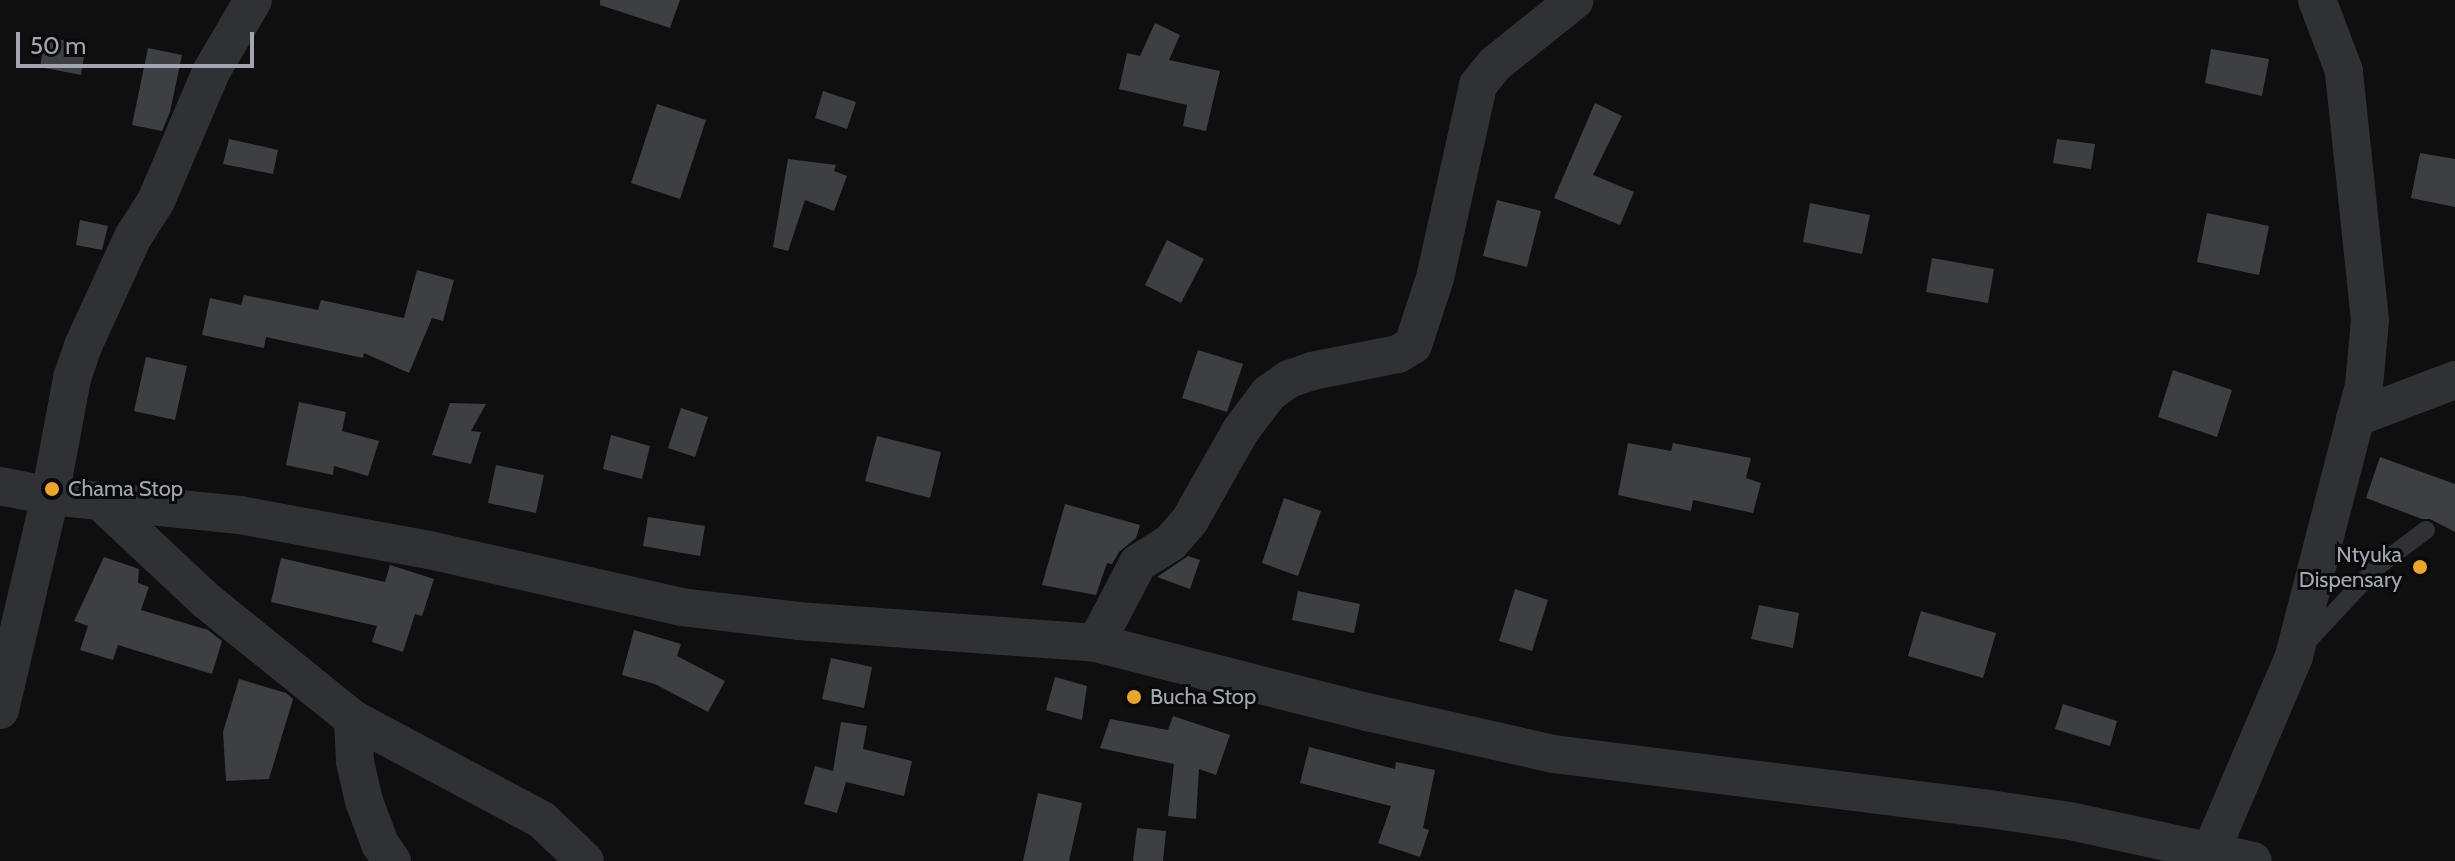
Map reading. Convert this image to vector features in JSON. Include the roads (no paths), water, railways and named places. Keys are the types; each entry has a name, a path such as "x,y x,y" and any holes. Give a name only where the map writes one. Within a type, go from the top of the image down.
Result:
{"street":[{"path":"0,710 50,496 59,436 83,346 133,237 156,201 211,72 253,0"},
{"path":"1096,643 1138,563 1171,542 1190,520 1241,430 1269,393 1289,379 1312,371 1398,354 1413,345 1435,278 1478,85 1495,64 1575,0"},
{"path":"2211,851 2294,656 2364,386 2370,320 2344,71 2317,0"},
{"path":"2355,418 2455,380"},
{"path":"0,486 50,496 240,515 429,550 681,607 798,621 1096,643 1382,716 1554,754 1989,809 2253,861"},
{"path":"101,502 208,602 353,719 542,820 585,861"},
{"path":"353,719 355,762 364,801 380,844 392,861"}],"lane":[{"path":"2294,656 2378,566 2426,530"}],"place":[{"name":"Chama Stop","path":"52,489"},
{"name":"Ntyuka Dispensary","path":"2420,567"},
{"name":"Bucha Stop","path":"1134,697"}]}
